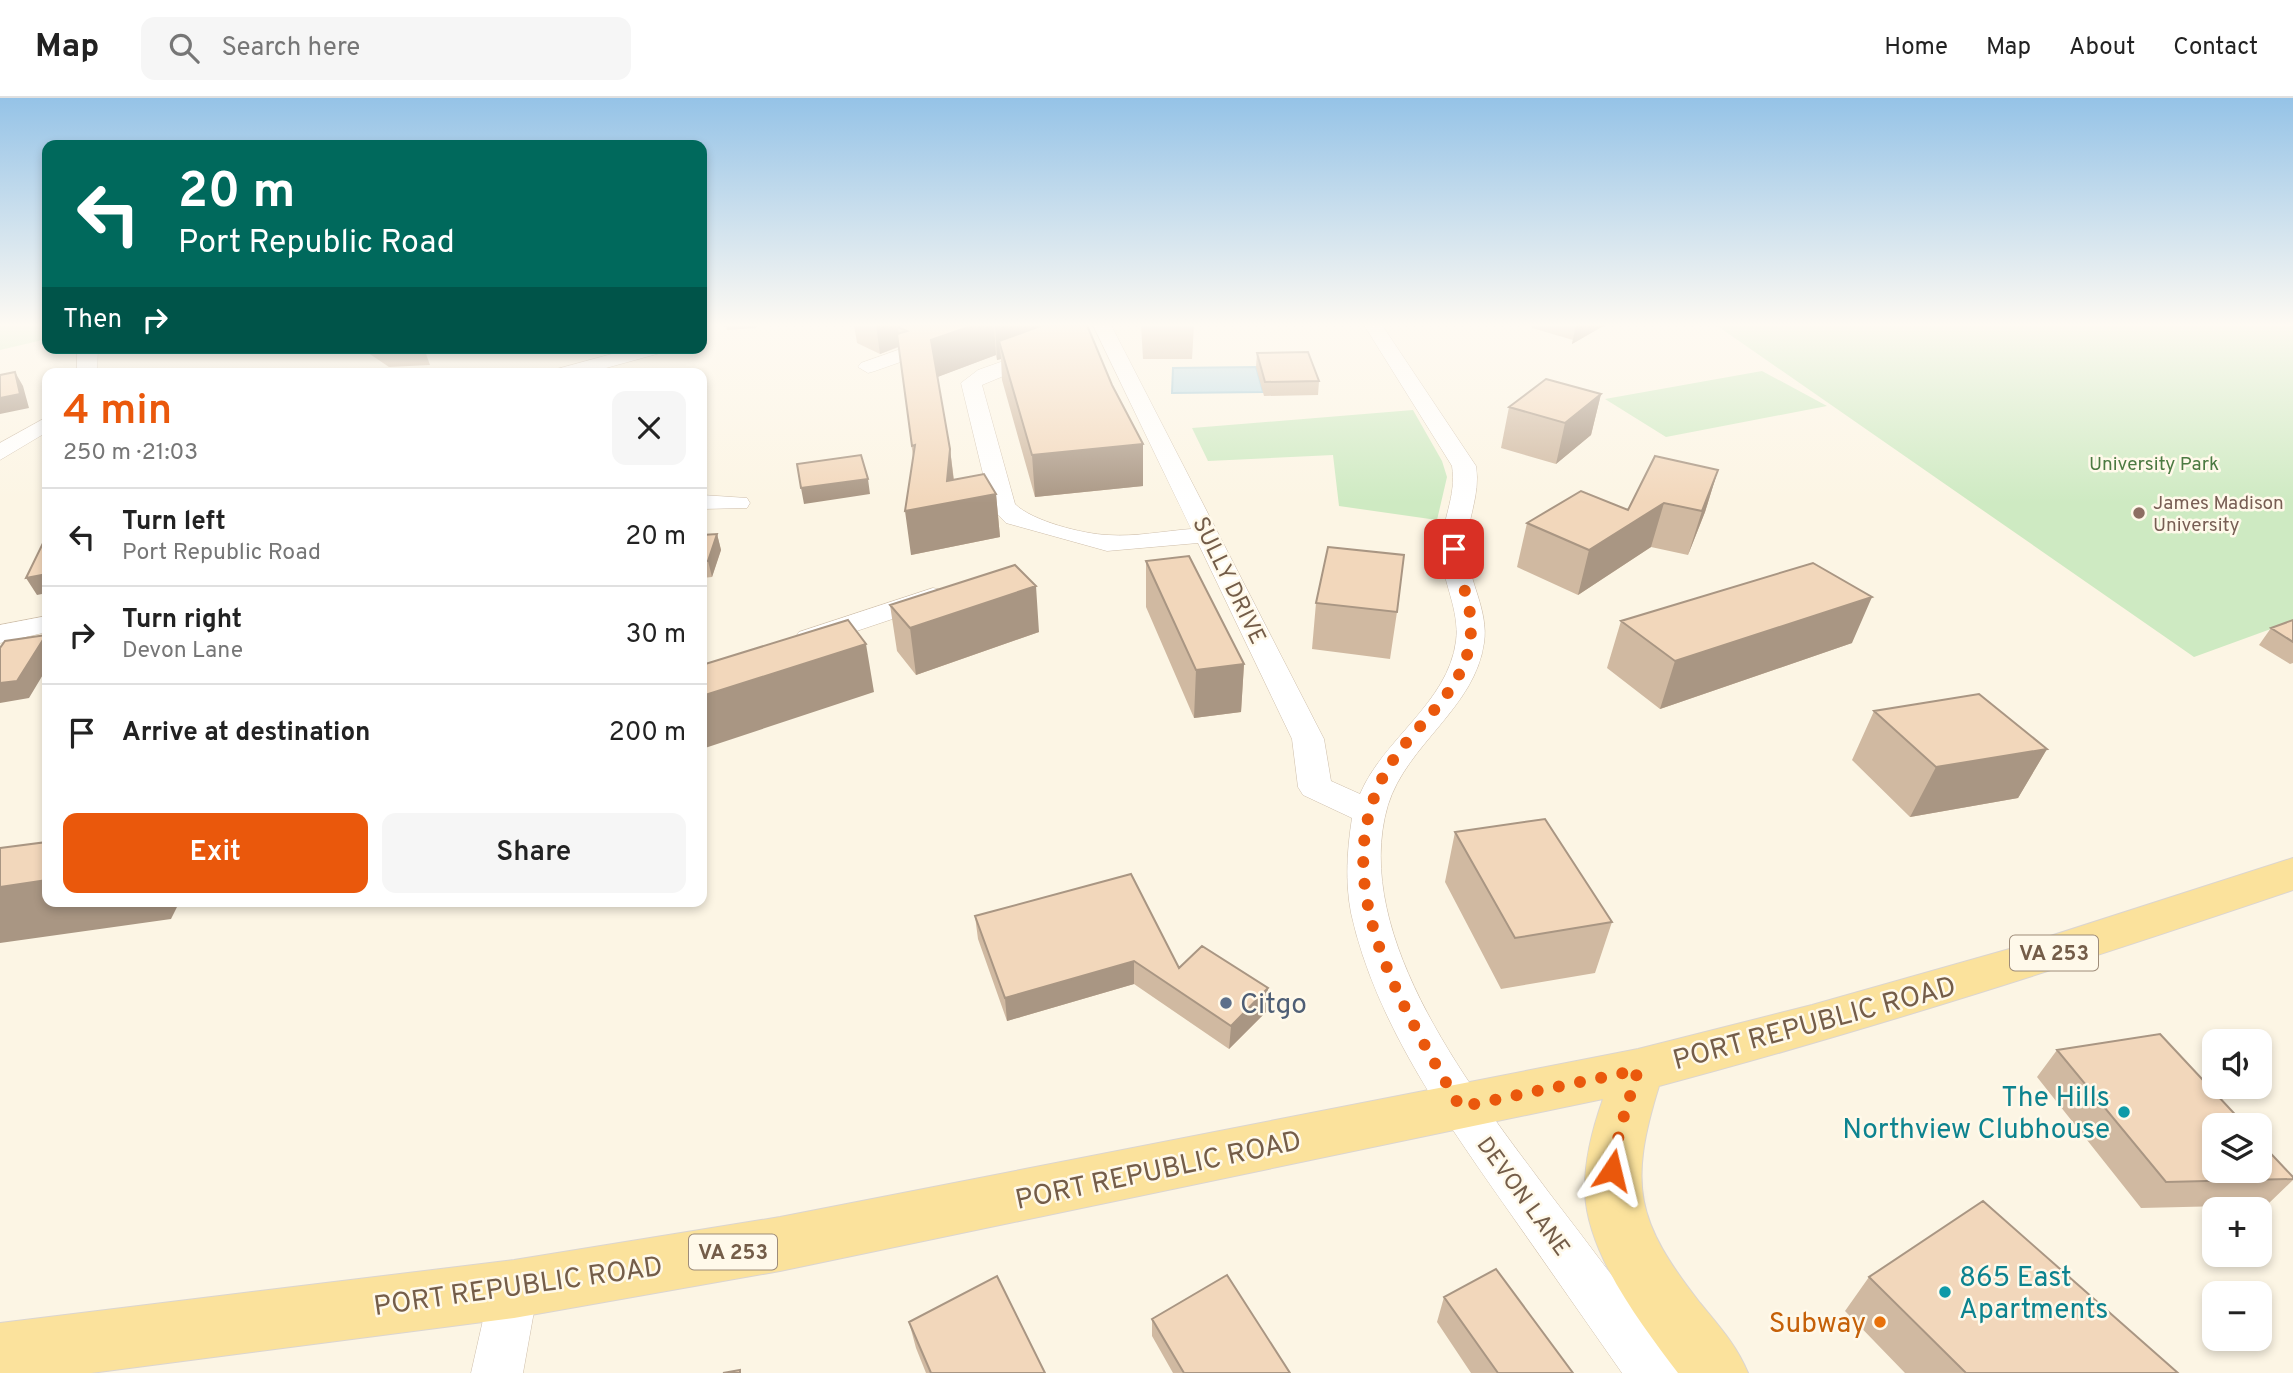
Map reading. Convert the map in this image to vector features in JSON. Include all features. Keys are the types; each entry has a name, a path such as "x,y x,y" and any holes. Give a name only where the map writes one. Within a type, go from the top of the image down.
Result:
{"main road":[{"name":"PORT REPUBLIC ROAD","path":"0,1354 514,1289 780,1244 1638,1070 1812,1025 2013,966 2293,874"},
{"path":"1638,1070 1620,1129 1612,1170 1615,1210 1630,1253 1717,1373"}],"street":[{"path":"971,384 1003,507 1015,518 1036,526 1107,543 1208,535"},
{"name":"SULLY DRIVE","path":"1125,384 1208,535 1308,739 1315,787 1369,812"},
{"name":"DEVON LANE","path":"1411,384 1464,466 1468,493 1454,549 1471,627 1469,648 1459,677 1444,701 1396,755 1376,792 1369,812 1363,871 1372,922 1384,960 1413,1021 1460,1107 1653,1373"},
{"path":"0,453 42,426"},
{"path":"707,502 738,503"},
{"path":"781,647 954,589"},
{"path":"0,634 42,625"},
{"path":"497,1373 514,1289"}],"green space":[{"path":"1686,384 1787,384 1827,406 1666,437 1605,399"},
{"name":"University Park","path":"1802,384 2293,384 2293,621 2194,657"},
{"path":"1413,410 1442,461 1447,477 1437,520 1339,506 1333,455 1208,461 1192,428"}],"water":[{"path":"1172,384 1261,384 1263,392 1172,393"}],"building":[{"path":"0,384 18,384 20,394 0,398"},
{"path":"904,384 939,384 950,449 947,481 984,474 996,494 905,511 915,445 912,446"},
{"path":"1012,384 1112,384 1143,444 1032,455"},
{"path":"1539,384 1566,384 1601,394 1565,423 1509,407"},
{"path":"861,455 868,479 801,488 797,464"},
{"path":"1655,456 1718,470 1702,511 1664,503 1589,550 1527,523 1581,491 1628,510"},
{"path":"717,534 708,561 707,561 707,535"},
{"path":"42,545 42,575 26,578"},
{"path":"1328,547 1404,555 1397,612 1316,603"},
{"path":"1189,556 1244,664 1196,670 1146,561"},
{"path":"1813,563 1872,597 1675,661 1621,621"},
{"path":"1015,565 1036,586 910,628 890,605"},
{"path":"848,620 866,644 707,694 707,663"},
{"path":"2293,620 2293,642 2271,628"},
{"path":"42,636 42,641 17,681 0,683 0,648 5,641"},
{"path":"1979,694 2047,749 1936,767 1874,711"},
{"path":"1545,819 1612,922 1515,938 1455,832"},
{"path":"42,843 42,881 0,887 0,848"},
{"path":"1131,874 1179,968 1202,946 1268,988 1231,1026 1134,961 1005,998 975,916"},
{"path":"2160,1034 2202,1079 2202,1099 2221,1099 2234,1113 2202,1113 2202,1181 2166,1182 2057,1050"},
{"path":"2272,1155 2293,1177 2272,1179"},
{"path":"1983,1201 2178,1373 1966,1373 1869,1277"},
{"path":"1496,1269 1573,1373 1498,1373 1444,1297"},
{"path":"1227,1275 1290,1373 1184,1373 1152,1319"},
{"path":"997,1276 1045,1373 931,1373 909,1322"}],"place":[{"name":"James Madison University","path":"2139,513"},
{"name":"Citgo","path":"1226,1003"},
{"name":"The Hills Northview Clubhouse","path":"2124,1112"},
{"name":"865 East Apartments","path":"1945,1292"},
{"name":"Subway","path":"1880,1322"}],"route":[{"path":"1454,549 1470,617 1469,648 1459,677 1444,701 1396,755 1376,792 1369,812 1363,848 1367,904 1384,960 1418,1034 1460,1107 1638,1070 1620,1129 1612,1170"}]}
